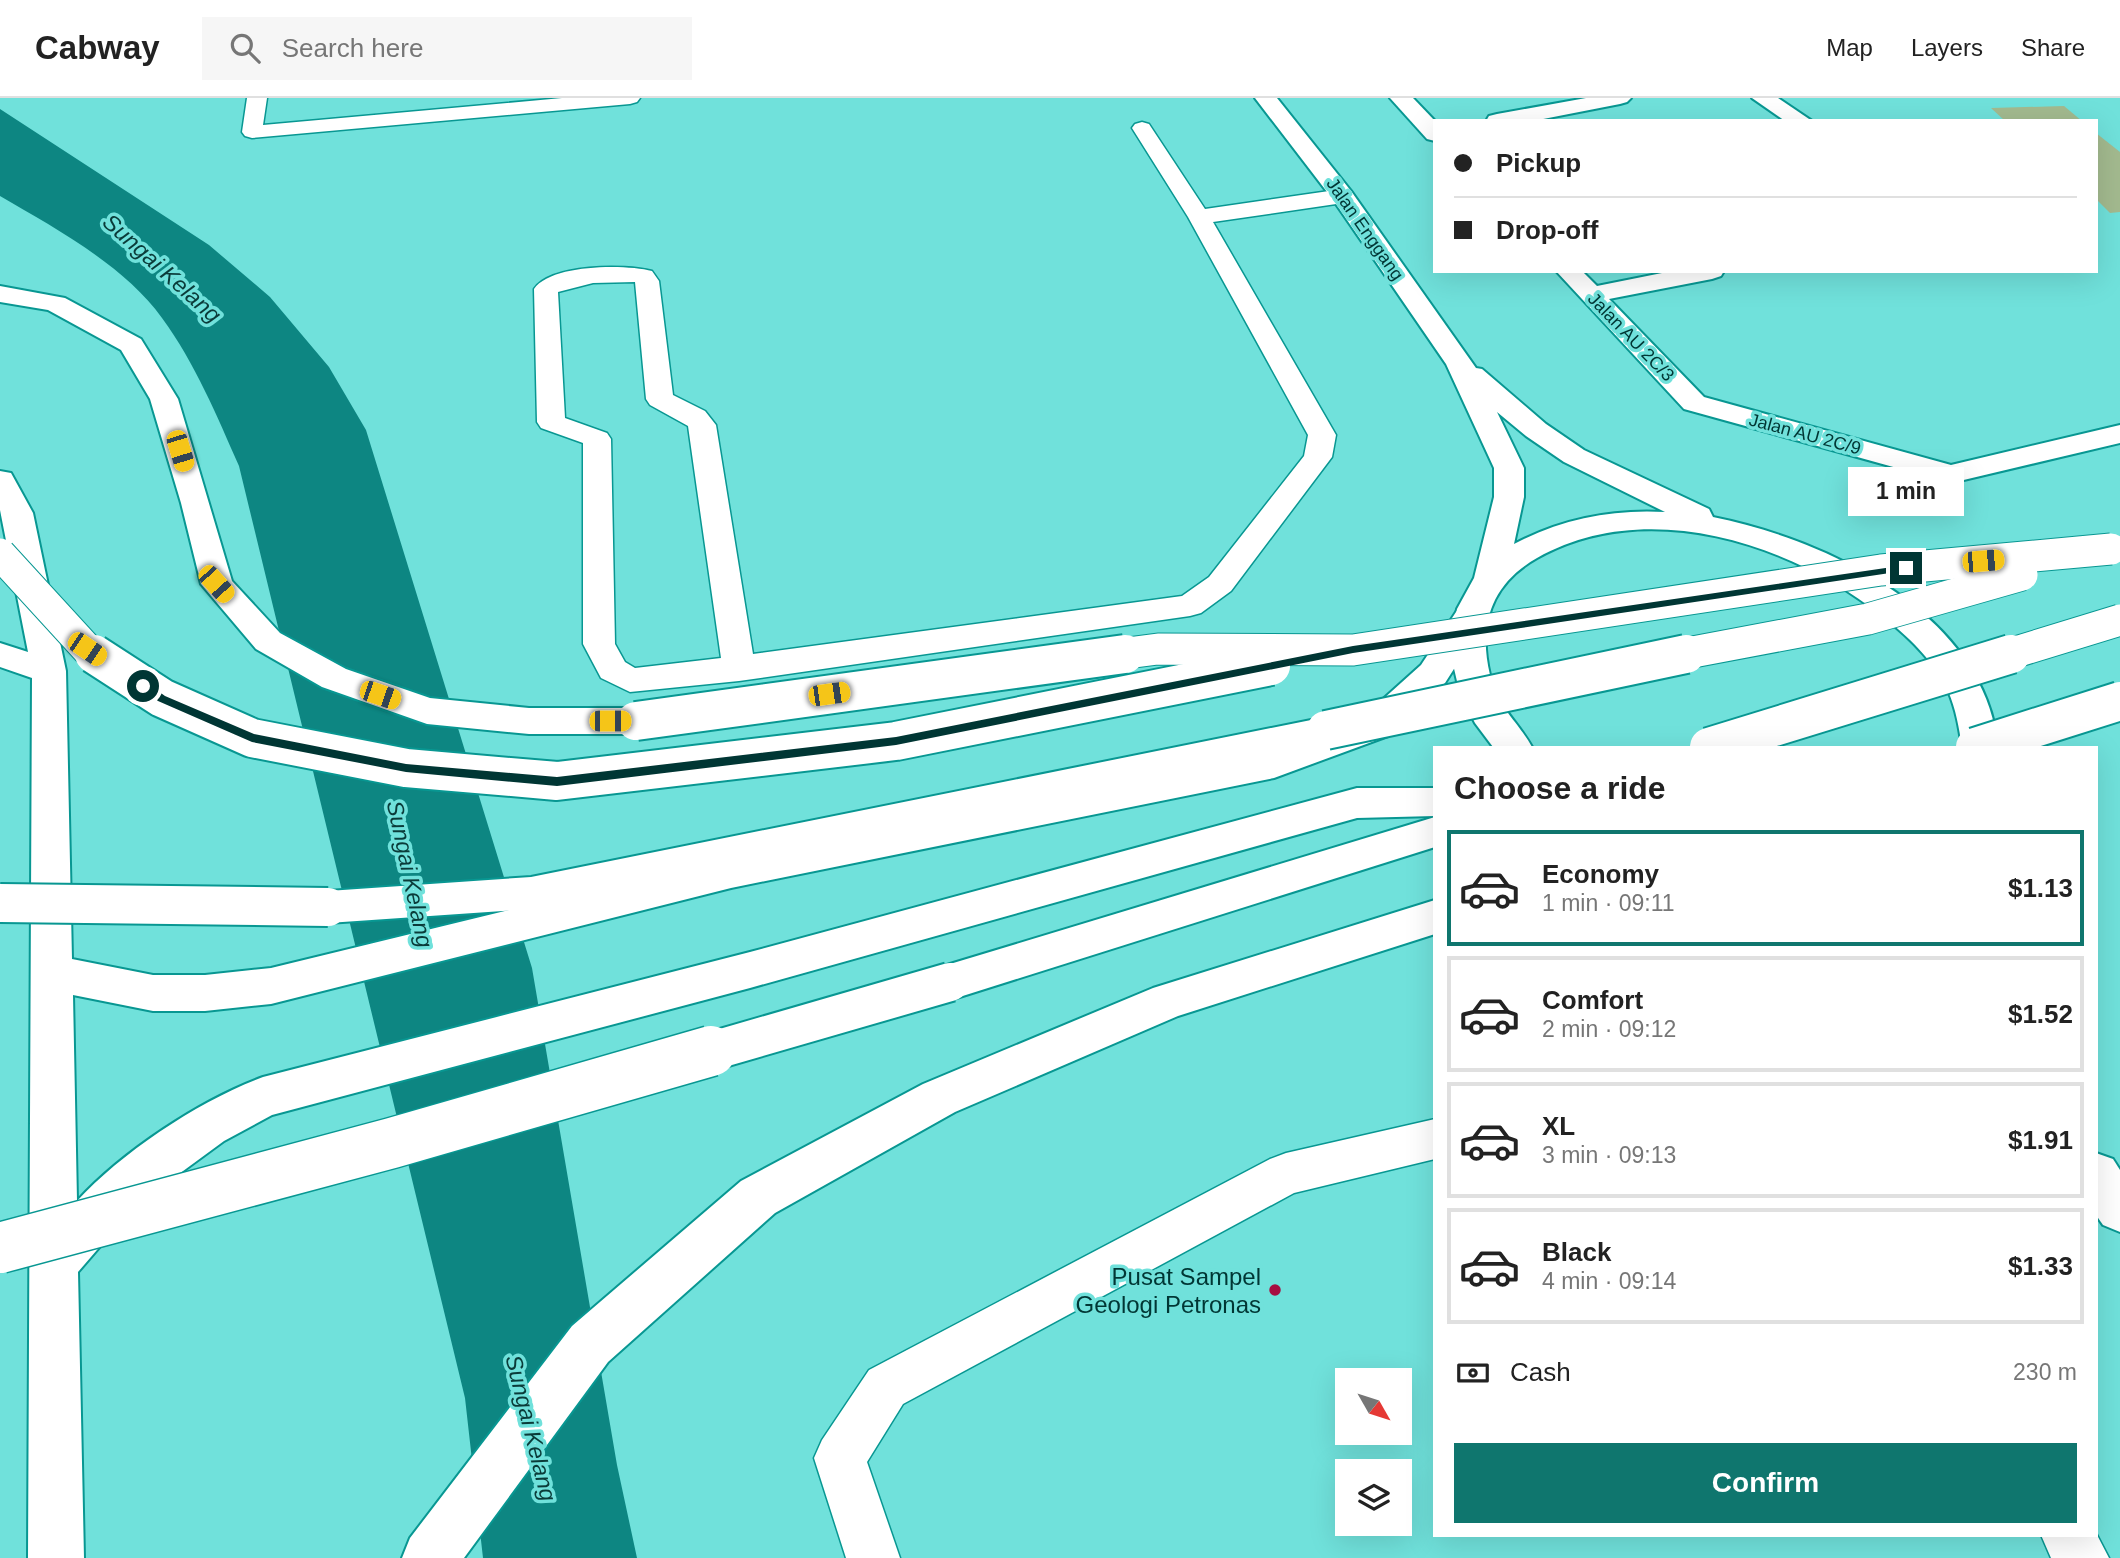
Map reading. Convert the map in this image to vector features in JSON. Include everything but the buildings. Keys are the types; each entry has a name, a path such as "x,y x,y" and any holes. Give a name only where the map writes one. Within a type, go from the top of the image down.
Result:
{"main road":[{"name":"Jalan Enggang","path":"1266,98 1342,196 1460,364 1508,468 1508,497 1490,579"},
{"path":"1401,98 1433,131"},
{"path":"1508,119 1620,98"},
{"path":"1763,98 1798,119"},
{"name":"Jalan AU 2C/3","path":"1569,273 1694,403"},
{"path":"1591,295 1702,273"},
{"path":"0,294 56,304 131,345 164,399 196,503 216,584 268,641 334,678 427,711 529,721 636,721 1158,649 1353,650"},
{"name":"Jalan Enggang","path":"1460,364 1536,430 1574,456 1612,477 1728,530"},
{"name":"Jalan AU 2C/9","path":"1694,403 1951,474 2120,434"},
{"path":"0,480 17,513 49,671 56,1558"},
{"path":"51,973 153,993 205,993 271,986 731,872 1261,768 1375,727 1433,674 1471,617 1490,579 1531,547 1588,527 1655,521 1728,530 1802,552 1870,588 1927,634 1966,688 1980,746"},
{"path":"0,554 87,649 162,698 252,738 406,768 557,781 896,741 1353,650 1881,570 2116,548"},
{"path":"0,903 328,907 531,893 1312,733 1637,663 1868,619 2116,548"},
{"path":"1471,617 1468,661 1485,709 1513,746"},
{"path":"1712,746 2120,620"},
{"path":"0,655 49,671"},
{"path":"1978,746 2120,701"},
{"path":"53,1264 117,1191 208,1126 263,1097 750,970 1357,803 1433,802"},
{"path":"0,1248 392,1143 858,1009 1433,833"},
{"path":"430,1558 590,1344 758,1197 940,1098 1168,1001 1433,918"},
{"path":"2098,1178 2120,1209"},
{"path":"2098,1194 2120,1214"}],"lane":[{"path":"257,98 252,132 630,98"},
{"path":"739,669 702,425 695,417 660,399 647,281 643,275 632,273 567,280 546,289 551,422 597,439 599,644 612,670 630,680 739,669 1190,604 1220,584 1318,457 1322,435 1199,217 1142,128"},
{"path":"1199,217 1342,196"},
{"path":"873,1558 840,1458 886,1387 1286,1174 1433,1139"},
{"path":"2068,1537 2082,1558"}],"green space":[{"path":"2064,106 2080,119 2003,119 1991,108"},
{"path":"2098,135 2120,152 2120,212 2110,213 2098,201"}],"water":[{"name":"Sungai Kelang","path":"0,109 209,245 270,297 329,367 366,430 532,968 617,1465 637,1558 483,1558 465,1398 239,466 195,371 174,335 147,299 129,281 88,250 0,196"}],"place":[{"name":"Pusat Sampel Geologi Petronas","path":"1275,1290"}],"route":[{"path":"143,686 162,698 252,738 406,768 557,781 896,741 1353,650 1906,568"}]}
